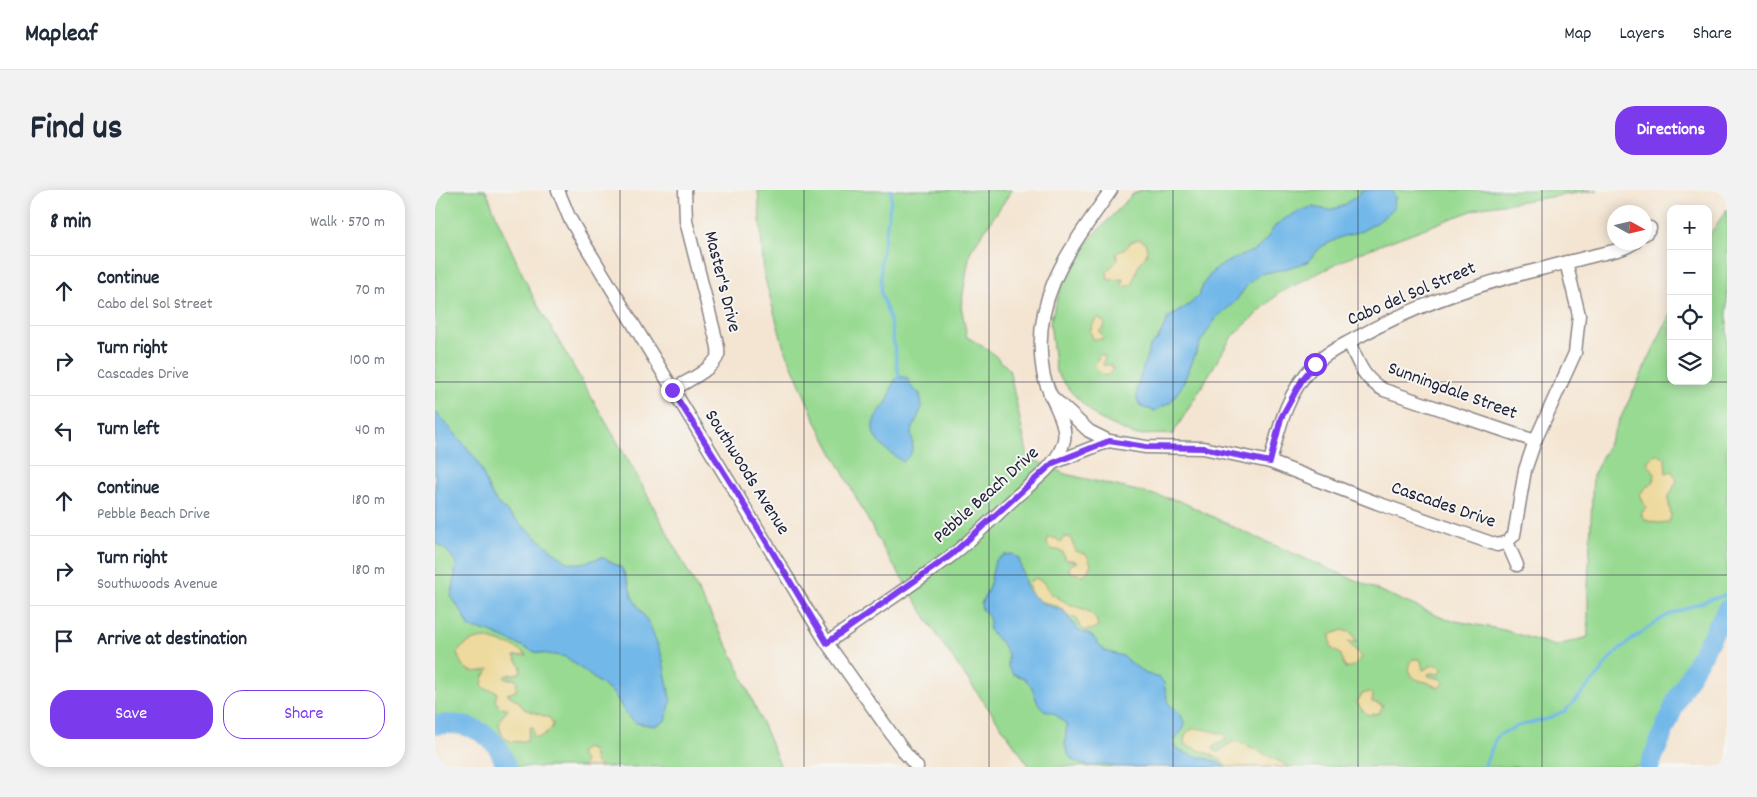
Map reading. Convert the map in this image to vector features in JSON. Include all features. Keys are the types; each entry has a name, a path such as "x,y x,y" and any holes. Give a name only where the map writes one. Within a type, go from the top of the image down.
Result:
{"street":[{"name":"Southwoods Avenue","path":"558,190 578,233 827,643 917,767"},
{"name":"Master's Drive","path":"672,390 707,369 715,361 719,353 686,221 685,190"},
{"name":"Pebble Beach Drive","path":"827,643 951,555 1053,463 1064,440 1064,428 1043,373 1041,329 1045,302 1056,275 1073,244 1111,190"},
{"name":"Cabo del Sol Street","path":"1270,462 1281,418 1302,380 1315,364 1331,351 1379,325 1473,288 1518,274 1616,250"},
{"name":"Cascades Drive","path":"1109,441 1146,447 1203,448 1270,462 1377,503 1497,545 1507,542 1514,535 1517,525 1525,470 1535,441 1575,353 1579,315 1567,262"},
{"name":"Sunningdale Street","path":"1349,342 1363,372 1376,386 1535,441"},
{"path":"1050,395 1089,431 1109,441"},
{"path":"1053,463 1109,441"},
{"path":"1507,542 1517,565"}],"green space":[{"path":"435,190 486,190 533,297 636,474 735,660 781,767 507,767 498,747 483,734 460,725 435,725"},
{"path":"758,190 1012,190 970,252 961,306 967,337 990,351 1009,369 1028,457 1065,474 1180,501 1246,533 1445,619 1504,630 1555,646 1588,637 1588,587 1593,476 1667,320 1667,385 1712,385 1712,231 1727,209 1727,609 1677,699 1649,767 1030,767 944,646 883,548 816,422 783,345 764,275"},
{"path":"1141,190 1598,190 1482,207 1356,254 1279,293 1231,338 1173,434 1134,435 1098,418 1071,392 1056,372 1050,322 1061,287 1090,239 1133,194"}],"sand":[{"path":"1139,239 1145,242 1147,252 1138,267 1132,285 1122,287 1123,279 1108,280 1107,271 1118,260 1116,253 1126,248 1131,242"},
{"path":"1098,318 1105,324 1104,328 1099,331 1103,336 1102,339 1093,339 1090,331 1095,320"},
{"path":"1100,354 1105,356 1103,365 1111,365 1113,369 1108,375 1104,376 1094,366"},
{"path":"1656,454 1665,458 1666,473 1672,471 1677,481 1668,498 1671,516 1669,522 1658,523 1645,520 1641,514 1646,508 1640,494 1653,483 1654,478 1654,473 1648,465 1648,460"},
{"path":"1064,537 1070,537 1076,551 1087,555 1091,564 1088,571 1083,575 1072,573 1069,570 1070,565 1077,562 1066,560 1062,551 1051,549 1047,545 1048,538 1055,538 1061,542"},
{"path":"1035,578 1048,588 1050,593 1092,614 1098,626 1090,630 1084,629 1076,618 1068,616 1060,608 1037,600 1030,591 1028,583"},
{"path":"1342,630 1352,633 1357,642 1348,642 1362,657 1354,666 1345,668 1341,655 1331,648 1330,635"},
{"path":"485,638 513,646 527,655 514,656 521,667 520,673 504,677 505,679 515,679 517,682 516,691 507,694 518,701 524,709 550,718 553,725 544,735 540,737 533,736 533,727 530,727 527,740 515,742 507,739 501,732 499,720 508,710 501,707 495,701 496,691 486,689 482,685 484,676 490,669 469,670 462,665 457,653 469,642"},
{"path":"1413,659 1421,660 1423,670 1433,665 1440,667 1442,669 1440,674 1428,674 1429,676 1441,679 1444,683 1438,688 1414,677 1408,670"},
{"path":"1369,692 1373,696 1372,702 1383,706 1379,713 1368,715 1357,702 1362,694"},
{"path":"1198,728 1224,734 1226,740 1214,746 1213,749 1217,752 1234,741 1261,752 1289,767 1229,767 1213,756 1184,744 1185,735 1190,730"},
{"path":"586,748 593,751 595,762 602,767 582,767 585,761 581,757 581,751"}],"water":[{"path":"1364,190 1391,190 1395,196 1394,208 1378,222 1362,231 1341,237 1321,247 1307,262 1260,274 1248,284 1235,302 1217,317 1201,341 1182,386 1171,402 1155,411 1141,407 1137,400 1137,387 1150,346 1158,339 1168,318 1190,304 1199,295 1204,283 1213,271 1227,262 1257,249 1275,226 1299,211 1312,207 1329,210 1343,206"},
{"path":"899,376 907,378 912,388 920,394 922,407 911,433 913,443 911,454 903,462 885,449 873,431 876,416 888,400 892,385"},
{"path":"435,411 475,458 495,500 543,543 568,562 581,563 602,557 622,568 632,597 650,625 662,656 671,702 665,721 655,726 636,723 626,714 614,694 566,657 535,652 488,631 470,628 451,596 456,562 447,551 435,542"},
{"path":"1013,554 1019,559 1027,590 1035,597 1044,604 1063,610 1077,629 1092,636 1105,651 1123,656 1144,673 1160,678 1164,683 1168,703 1181,715 1185,724 1183,730 1176,737 1174,746 1186,753 1213,760 1226,767 1116,767 1105,764 1082,764 1072,759 1065,746 1067,725 1055,714 1044,710 1038,704 1031,686 1024,678 1013,674 1008,667 1008,654 1003,645 989,630 989,618 982,610 981,604 989,587 995,561 1004,555"}],"waterway":[{"path":"891,190 881,260 881,293 890,320 899,376"},
{"path":"1484,767 1497,736 1515,727 1547,719 1565,711 1596,678 1611,657 1635,637 1664,617 1727,595"},
{"path":"1649,767 1677,699 1727,609"},
{"path":"435,725 460,725 483,734 498,747 507,767"}],"route":[{"path":"672,390 737,493 827,643 951,555 1053,463 1109,441 1146,447 1203,448 1270,462 1281,418 1302,380 1315,364"}]}
